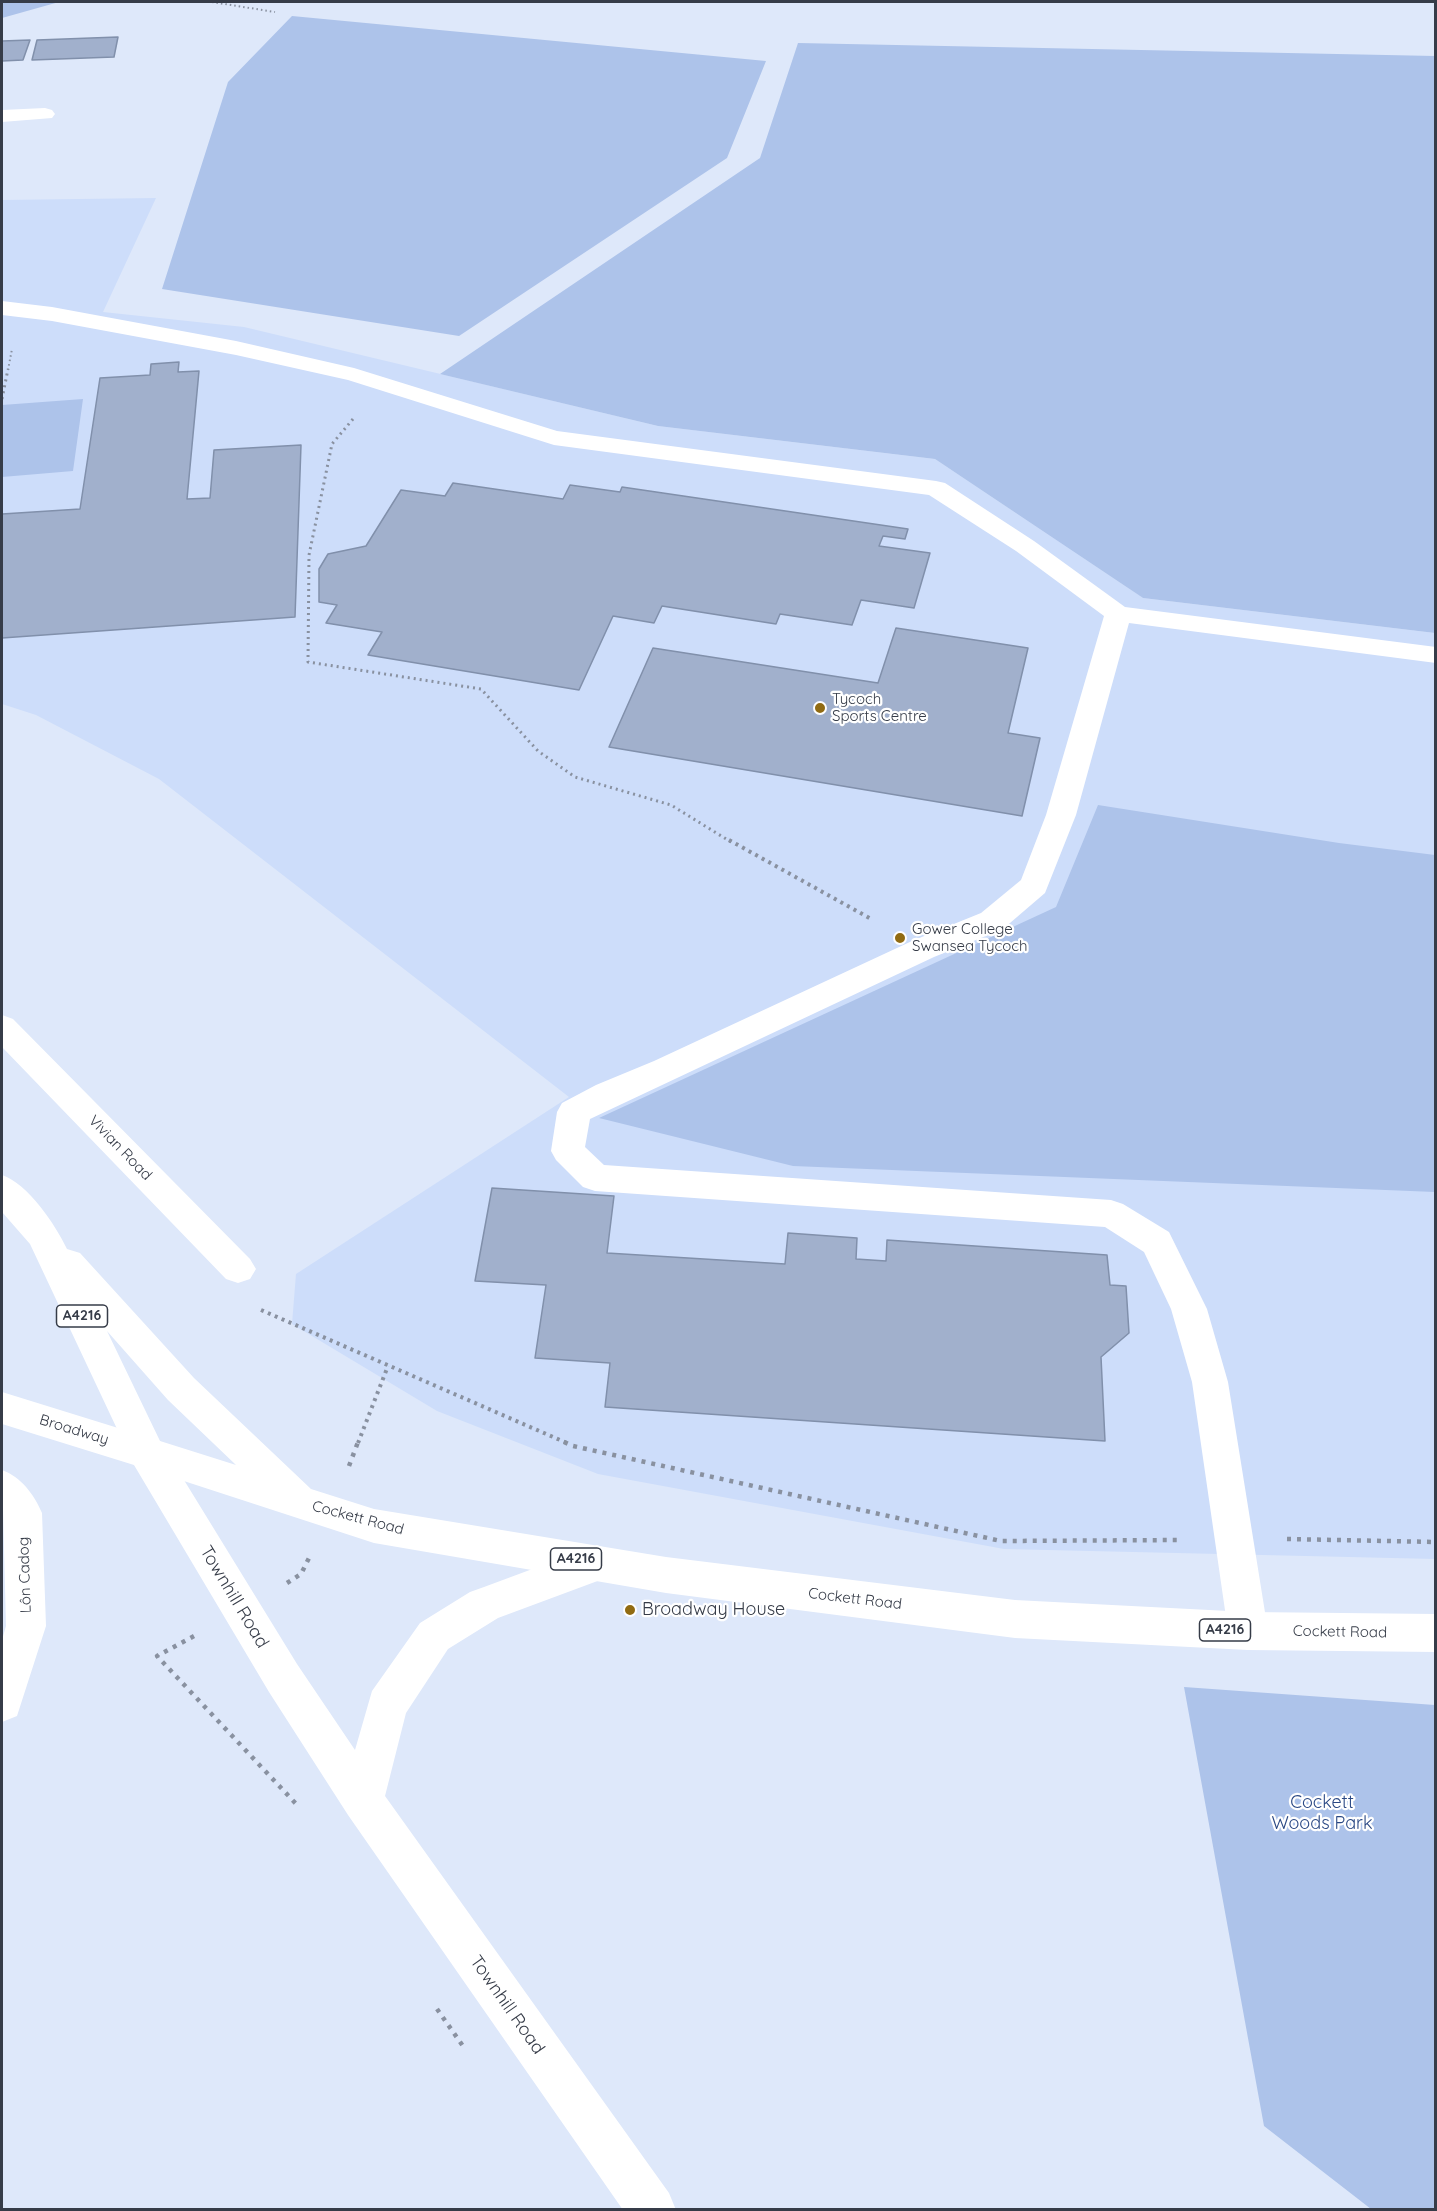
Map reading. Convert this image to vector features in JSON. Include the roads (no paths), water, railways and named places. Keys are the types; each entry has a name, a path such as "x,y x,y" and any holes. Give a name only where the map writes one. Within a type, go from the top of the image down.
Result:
{"main road":[{"path":"2,116 45,114"},
{"path":"2,308 52,314 236,348 354,375 554,438 936,488 1025,546 1118,614 1436,655"},
{"path":"1118,614 1061,815 1034,886 992,921 923,949 665,1070 608,1094 574,1112 568,1151 595,1178 1111,1214 1157,1242 1189,1309 1210,1382 1248,1631"},
{"name":"Vivian Road","path":"2,1027 238,1269"},
{"name":"A4216","path":"2,1189 181,1389 302,1502"},
{"name":"A4216","path":"43,1235 147,1453"},
{"name":"Broadway","path":"2,1407 147,1453"},
{"name":"Cockett Road","path":"147,1453 375,1526 666,1575 1015,1619 1248,1631 1436,1633"},
{"name":"Townhill Road","path":"147,1453 283,1678 363,1800 652,2210"},
{"name":"Lôn Cadog","path":"2,1487 23,1514 26,1626 2,1702"},
{"path":"363,1800 387,1705 434,1636 484,1605 597,1563"}],"place":[{"name":"Tycoch Sports Centre","path":"820,708"},
{"name":"Gower College Swansea Tycoch","path":"900,938"},
{"name":"Broadway House","path":"630,1610"}],"park label":[{"name":"Cockett Woods Park","path":"1322,1813"}]}
